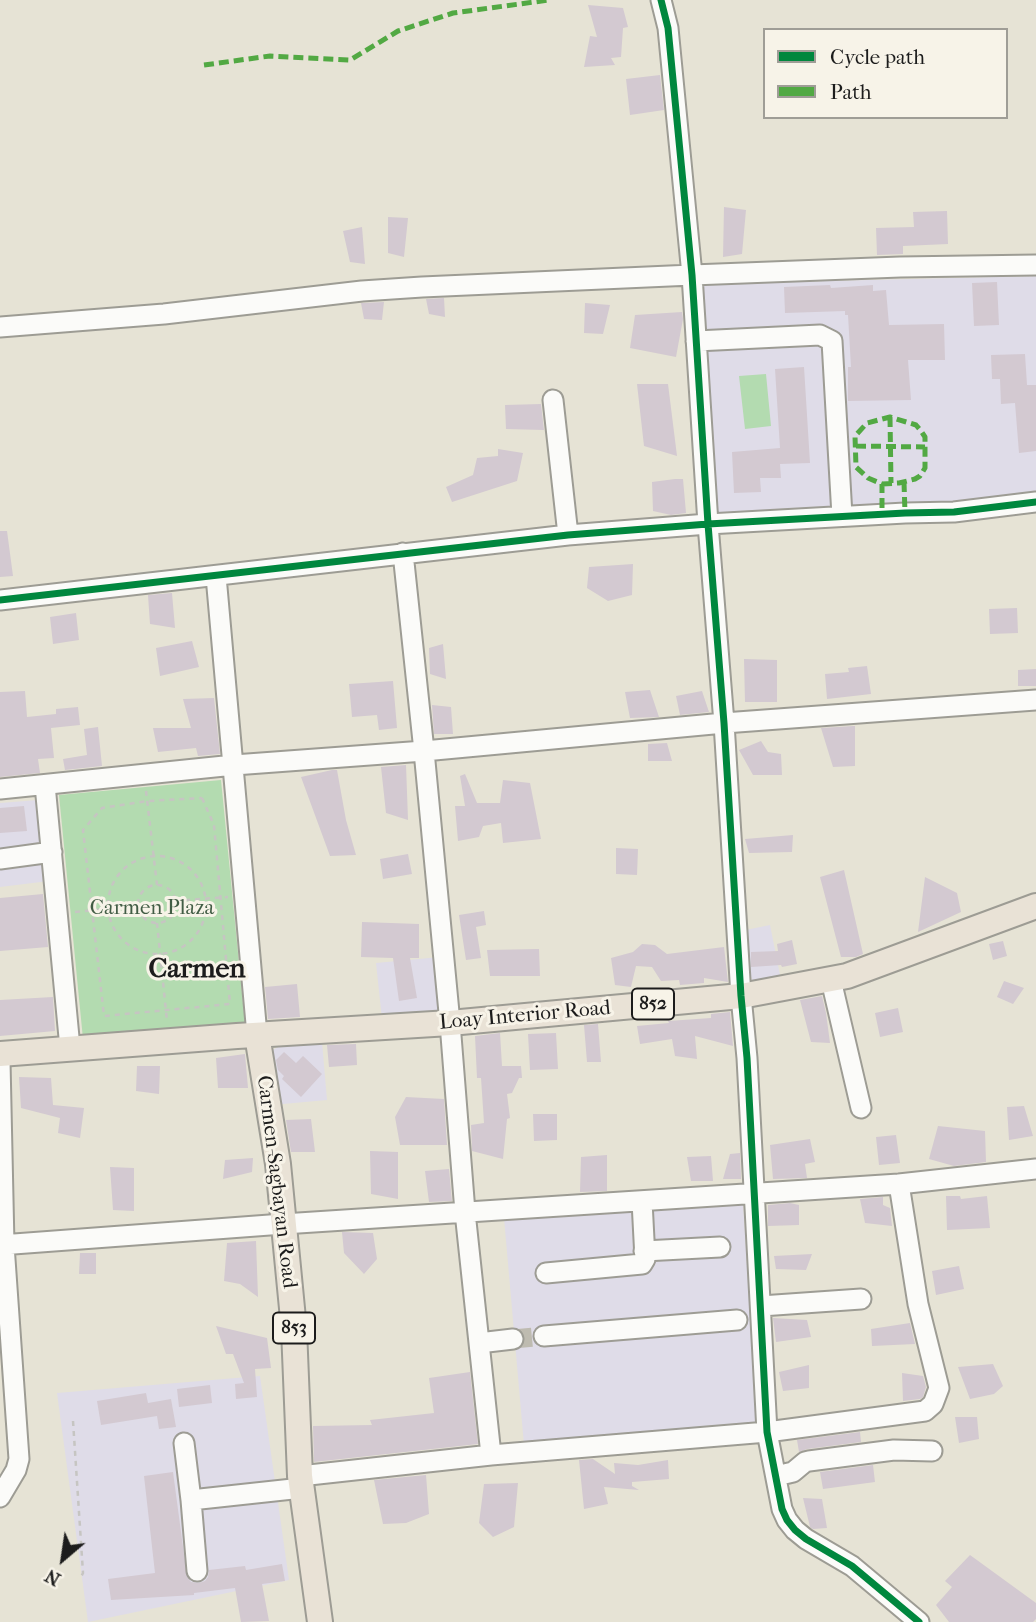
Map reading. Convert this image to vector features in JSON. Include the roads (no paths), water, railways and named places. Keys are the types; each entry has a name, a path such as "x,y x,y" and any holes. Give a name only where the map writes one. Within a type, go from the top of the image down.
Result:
{"main road":[{"name":"Loay Interior Road","path":"0,1054 450,1023 741,996 831,980 861,971 1036,906"},
{"name":"Carmen-Sagbayan Road","path":"257,1035 278,1164 294,1329 301,1482 320,1622"}],"street":[{"path":"661,0 668,28 696,341 755,1193 767,1432 782,1509 794,1530 852,1566 919,1622"},
{"path":"0,327 164,314 362,291 691,275 1036,265"},
{"path":"696,341 820,335 832,341 842,516"},
{"path":"553,400 568,535"},
{"path":"0,600 568,535 842,516 954,512 1036,502"},
{"path":"403,553 450,1023 465,1212 491,1455"},
{"path":"216,576 257,1035"},
{"path":"0,789 234,765 424,751 724,723 1036,700"},
{"path":"45,785 70,1048"},
{"path":"0,859 52,852"},
{"path":"831,980 861,1108"},
{"path":"0,1061 2,1245 19,1460 0,1496"},
{"path":"2,1245 899,1184 1036,1169"},
{"path":"191,1500 491,1455 767,1432 925,1410 933,1404 939,1388 918,1304 899,1184"},
{"path":"546,1273 642,1264 645,1251 642,1200"},
{"path":"645,1251 720,1247"},
{"path":"761,1306 861,1299"},
{"path":"544,1336 737,1320"},
{"path":"479,1343 513,1339"},
{"path":"184,1443 197,1570"},
{"path":"776,1476 793,1472 809,1461 894,1450 932,1451"}],"tunnel":[{"path":"513,1339 544,1336"}],"district":[{"name":"Carmen","path":"197,970"}],"park label":[{"name":"Carmen Plaza","path":"152,909"}]}
